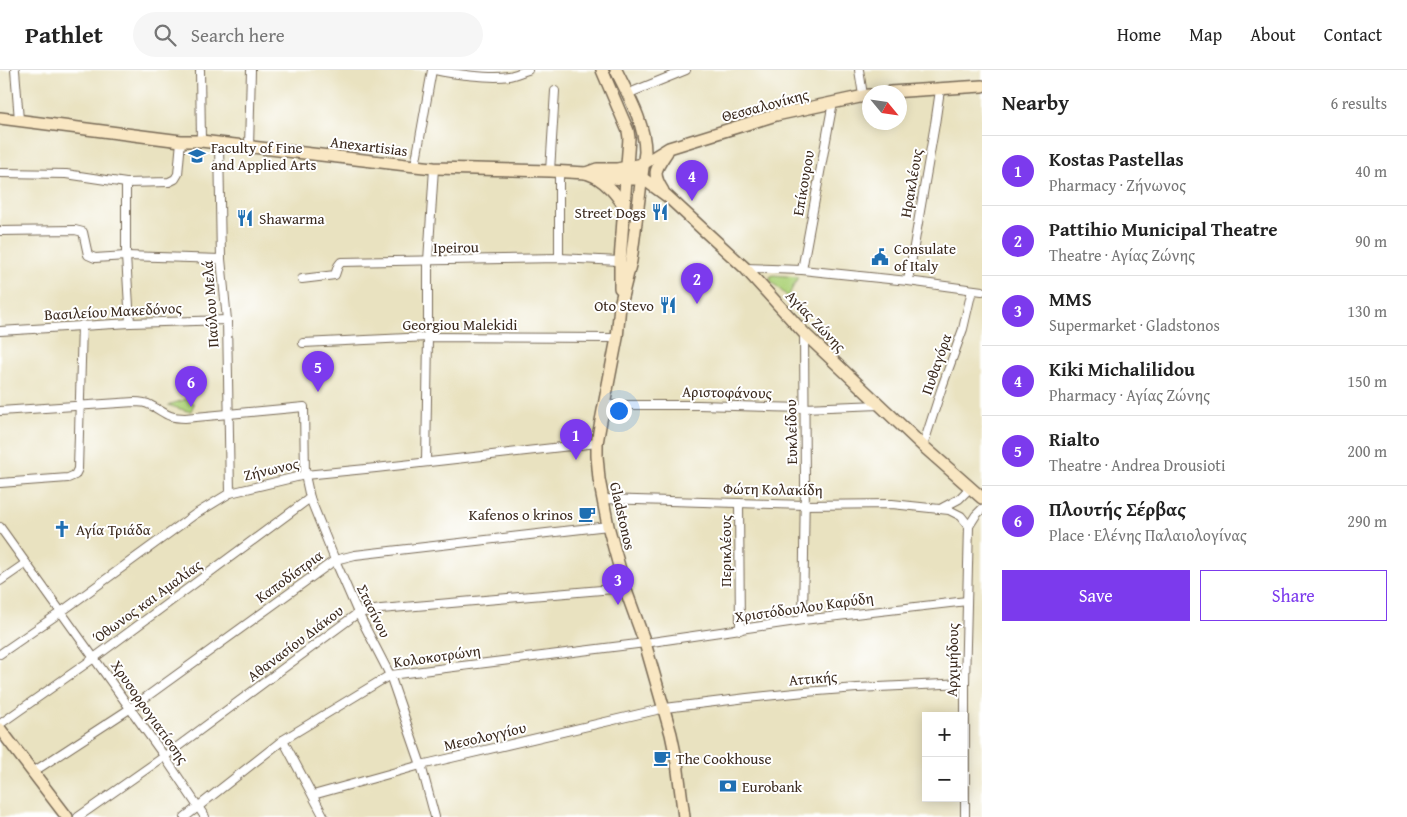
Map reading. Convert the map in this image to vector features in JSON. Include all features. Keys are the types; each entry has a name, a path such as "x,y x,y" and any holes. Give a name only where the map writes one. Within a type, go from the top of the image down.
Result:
{"main road":[{"name":"Gladstonos","path":"602,70 628,130 630,146 620,261 620,305 598,443 599,478 608,526 625,588 646,643 665,708 677,763 684,817"},
{"name":"Gladstonos","path":"616,70 628,94 645,141 632,261 620,305"},
{"path":"907,91 982,86"},
{"name":"Θεσσαλονίκης","path":"643,164 669,148 776,115 862,96"},
{"name":"Anexartisias","path":"0,118 180,141 201,141 434,168 555,171 642,179"},
{"path":"645,141 659,148 669,148 656,172 656,180 667,196"},
{"name":"Anexartisias","path":"591,175 597,170 617,169 643,164"},
{"name":"Αγίας Ζώνης","path":"628,167 667,196 745,268 804,333 923,446 982,498"},
{"path":"591,175 604,182 624,206"},
{"path":"638,207 647,195 667,196"},
{"path":"0,729 67,817"}],"street":[{"path":"15,70 19,120"},
{"path":"200,70 201,141"},
{"path":"250,147 251,70"},
{"path":"415,166 433,70 499,77 510,76 528,70"},
{"path":"628,94 686,70"},
{"path":"860,70 864,85"},
{"name":"Ηρακλέους","path":"908,281 940,90"},
{"path":"555,91 555,171 559,258"},
{"name":"Επίκουρου","path":"802,270 833,102"},
{"path":"0,173 66,174 126,182 169,182 175,179 178,174 180,141"},
{"name":"Παύλου Μελά","path":"219,143 221,259 227,320 230,493"},
{"path":"426,462 428,261 434,168"},
{"path":"126,182 126,256 130,323"},
{"path":"0,231 75,230 83,232 88,255 95,258 126,256 221,259"},
{"name":"Ipeirou","path":"302,279 335,276 341,262 559,258 620,261"},
{"path":"745,268 802,270 982,291"},
{"name":"Πυθαγόρα","path":"923,446 963,329 972,290"},
{"name":"Βασιλείου Μακεδόνος","path":"0,331 82,325 227,320"},
{"path":"0,483 68,478 75,475 78,469 82,325"},
{"name":"Ευκλείδου","path":"802,620 805,505 804,333"},
{"name":"Georgiou Malekidi","path":"303,343 428,337 616,338"},
{"path":"0,411 144,403 174,418 229,414"},
{"name":"Αριστοφάνους","path":"604,405 804,408 880,405"},
{"name":"Στασίνου","path":"229,414 304,407 304,475 310,498 358,613 390,675 421,765 435,817"},
{"name":"Ζήνωνος","path":"0,654 194,516 230,493 304,475 598,443"},
{"path":"942,508 959,498 970,488"},
{"name":"Όθωνος και Αμαλίας","path":"0,724 94,658 310,498"},
{"name":"Φώτη Κολακίδη","path":"603,499 805,505 892,504 942,508 954,511 969,526"},
{"name":"Περικλέους","path":"739,503 740,630"},
{"path":"969,526 982,509"},
{"name":"Καποδίστρια","path":"33,772 130,708 335,560 355,555 608,526"},
{"name":"Αρχιμήδους","path":"965,817 966,601 969,526"},
{"name":"Χρυσορρογιατίσσης","path":"0,527 165,756 205,817"},
{"path":"0,581 26,563"},
{"name":"Αθανασίου Διάκου","path":"78,817 165,756 358,613 381,609 625,588"},
{"name":"Χριστόδουλου Καρύδη","path":"646,643 802,620 966,601"},
{"name":"Κολοκοτρώνη","path":"185,817 283,740 390,675 646,643"},
{"name":"Αττικής","path":"665,708 814,691 965,683"},
{"name":"Μεσολογγίου","path":"313,795 421,765 665,708"},
{"path":"283,740 324,817"}],"green space":[{"path":"773,275 798,277 788,297 771,281 770,277"},
{"path":"187,399 194,404 191,411 168,405"}],"place":[{"name":"Faculty of Fine and Applied Arts","path":"197,156"},
{"name":"Kiki Michalilidou","path":"692,201"},
{"name":"Street Dogs","path":"660,212"},
{"name":"Shawarma","path":"245,218"},
{"name":"Consulate of Italy","path":"880,257"},
{"name":"Pattihio Municipal Theatre","path":"697,304"},
{"name":"Oto Stevo","path":"668,305"},
{"name":"Rialto","path":"318,392"},
{"name":"Πλουτής Σέρβας","path":"191,407"},
{"name":"Kostas Pastellas","path":"576,460"},
{"name":"Kafenos o krinos","path":"587,514"},
{"name":"Αγία Τριάδα","path":"62,529"},
{"name":"MMS","path":"618,605"},
{"name":"The Cookhouse","path":"662,758"},
{"name":"Eurobank","path":"728,786"}]}
